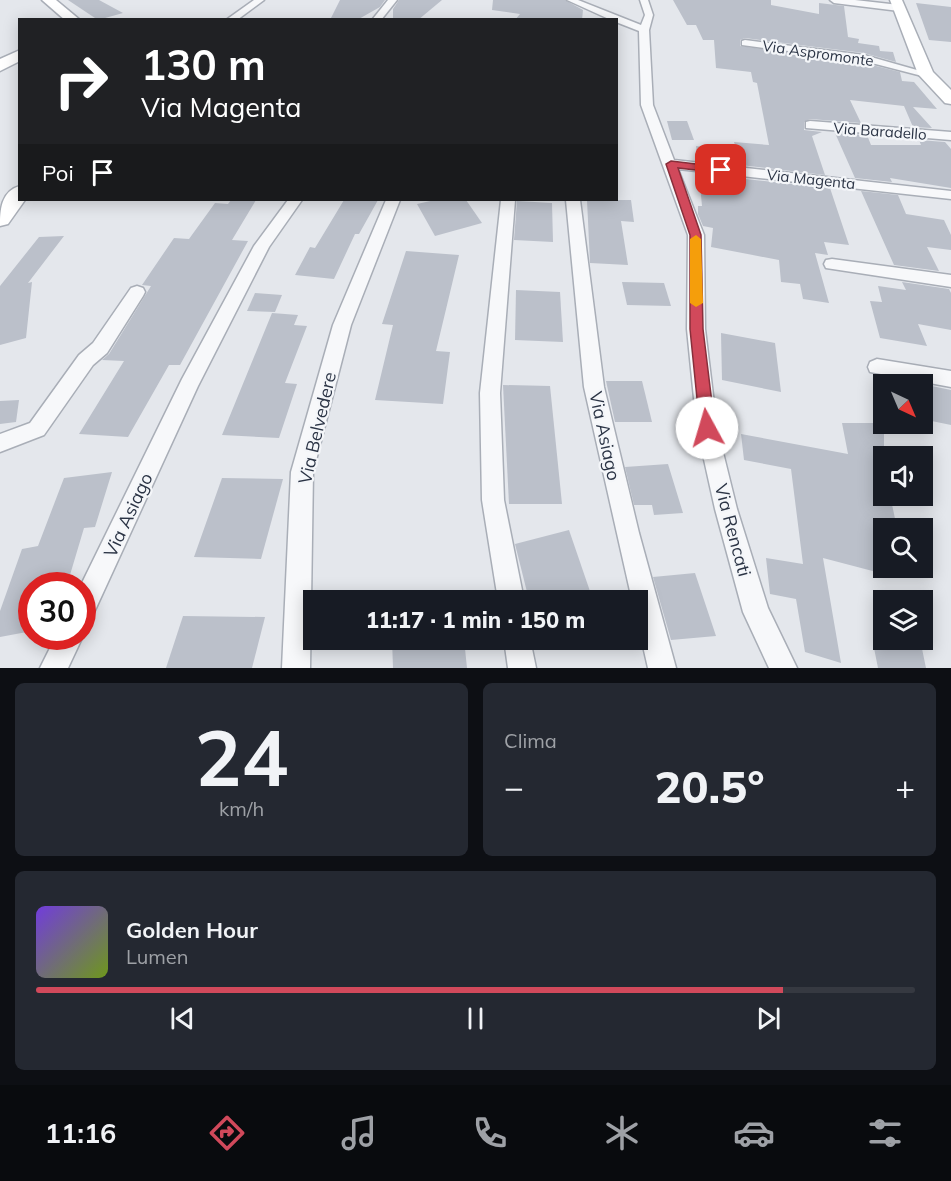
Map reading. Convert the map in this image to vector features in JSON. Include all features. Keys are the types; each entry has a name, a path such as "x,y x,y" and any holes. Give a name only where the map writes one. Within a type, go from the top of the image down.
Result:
{"main road":[{"path":"48,0 72,18"},
{"path":"897,4 926,74 951,99"},
{"path":"0,66 18,55"},
{"path":"0,219 18,195"}],"street":[{"path":"233,18 260,0"},
{"path":"378,18 393,0"},
{"path":"571,0 610,11 644,30"},
{"name":"Via Rencati","path":"644,0 648,15 644,30 647,105 696,235 696,329 707,428 726,509 756,612 783,668"},
{"path":"834,0 897,4"},
{"name":"Via Aspromonte","path":"746,43 864,58 926,74"},
{"name":"Via Baradello","path":"810,125 951,136"},
{"name":"Via Magenta","path":"671,164 951,195"},
{"name":"Via Asiago","path":"96,581 189,385 262,246 294,201"},
{"name":"Via Belvedere","path":"296,668 302,472 342,325 393,201"},
{"path":"508,201 490,393 493,500 508,590"},
{"name":"Via Asiago","path":"573,201 594,387 627,533 662,668"},
{"path":"832,264 951,281"},
{"path":"0,443 37,429 86,360 100,348 137,292"},
{"path":"877,367 951,379"},
{"path":"54,668 63,650"},
{"path":"519,650 522,668"}],"building":[{"path":"68,0 99,0 123,13 95,18"},
{"path":"340,0 385,0 380,7 361,18 331,18"},
{"path":"399,0 442,0 420,18 393,18 393,9"},
{"path":"493,0 565,0 583,10 582,18 517,18 520,14 492,10"},
{"path":"673,0 771,0 771,5 819,14 819,3 844,6 848,37 859,39 858,43 879,46 880,51 893,52 896,62 864,53 745,38 740,40 740,46 864,63 900,72 902,81 914,82 937,109 913,107 932,128 913,127 904,106 850,100 861,123 810,119 804,122 804,130 822,132 812,136 825,175 698,160 696,146 737,151 734,142 769,145 757,83 753,82 751,72 716,68 714,40 703,40 696,25 687,25"},
{"path":"916,3 951,7 951,42 929,40"},
{"path":"667,121 687,121 694,140 672,140"},
{"path":"835,133 867,135 871,145 921,145 919,140 945,142 951,149 951,188 890,178 892,182 855,178"},
{"path":"699,174 830,188 849,245 824,242 828,255 815,253 829,303 803,299 800,284 781,282 779,260 711,247 713,228 703,226 698,214 698,206 702,206"},
{"path":"861,191 898,195 906,214 944,220 951,235 951,250 927,247 939,271 894,265"},
{"path":"631,200 634,222 621,221 628,265 590,263 587,201"},
{"path":"230,201 255,201 232,240 248,241 180,365 169,365 128,437 79,434 124,361 102,360 109,354 151,286 142,285 174,238 189,239 215,203 228,204"},
{"path":"343,201 377,201 359,234 355,234 334,279 295,275 310,247 315,248"},
{"path":"430,201 467,201 482,223 435,236 417,204"},
{"path":"517,201 552,203 553,242 514,240"},
{"path":"64,236 28,283 32,282 26,338 0,345 0,286 39,237"},
{"path":"406,251 459,255 436,351 450,352 443,404 375,400 393,325 382,324"},
{"path":"622,282 664,283 671,306 627,305"},
{"path":"902,282 949,289 951,293 951,330 918,324 927,346 880,338 870,301 882,302 878,286 906,290"},
{"path":"516,290 560,292 563,342 515,340"},
{"path":"255,293 282,295 275,312 247,311"},
{"path":"272,313 298,315 294,325 307,326 285,383 297,384 279,438 222,435"},
{"path":"721,333 775,343 781,392 722,380"},
{"path":"606,381 642,381 652,422 615,422"},
{"path":"503,385 550,386 562,504 509,504"},
{"path":"933,386 951,390 951,425 933,421"},
{"path":"19,400 16,422 0,424 0,401"},
{"path":"842,423 873,423 873,434 884,434 884,446 873,446 873,506 892,506 895,518 873,518 873,571 823,558 841,663 805,652 796,599 770,594 766,558 803,564 791,469 744,460 741,434 848,454"},
{"path":"668,464 683,513 654,515 652,505 634,505 625,467"},
{"path":"112,472 95,527 84,528 71,572 18,572 18,634 0,637 0,611 22,549 38,546 64,478"},
{"path":"222,478 283,479 261,559 194,557"},
{"path":"569,530 590,590 526,590 515,544"},
{"path":"695,573 716,636 671,640 653,577"},
{"path":"183,616 265,617 252,668 166,668"},
{"path":"392,650 465,650 467,668 393,668"},
{"path":"874,650 922,650 926,668 878,668"}],"slow traffic":[{"path":"696,239 696,303"}],"route":[{"path":"707,428 696,329 696,235 671,164 721,170"}]}
